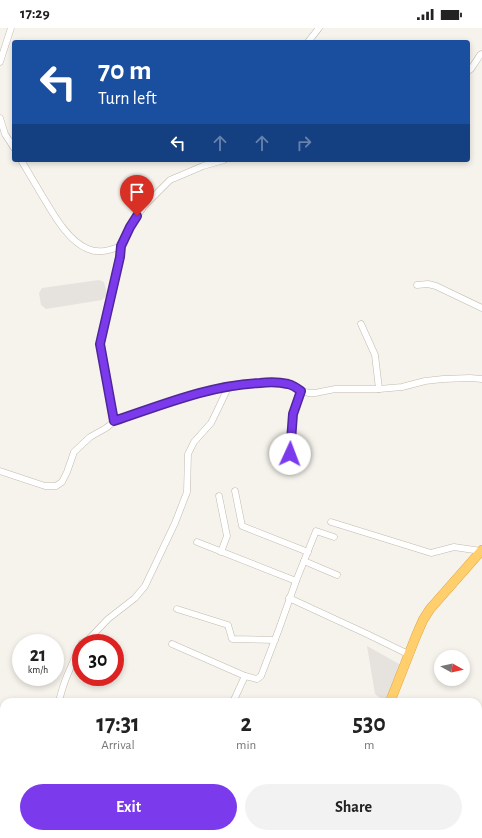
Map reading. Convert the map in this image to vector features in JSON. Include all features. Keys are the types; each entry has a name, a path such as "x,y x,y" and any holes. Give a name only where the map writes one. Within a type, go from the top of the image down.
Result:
{"highway":[{"path":"392,698 422,620 482,550"}],"street":[{"path":"0,62 11,28"},
{"path":"310,40 319,28"},
{"path":"470,70 482,54"},
{"path":"0,118 5,134 12,145"},
{"path":"22,162 66,232 79,244 89,250 100,251 114,249 121,246"},
{"path":"114,421 100,344 120,257 121,246 130,227 144,206 170,180 203,166 217,162"},
{"path":"417,285 428,284 436,286 482,308"},
{"path":"362,324 375,355 378,389"},
{"path":"0,471 44,486 56,486 62,482 74,452 90,437 106,428 114,421 183,397 225,386 245,383 280,383 289,384 301,391 315,393 335,389 378,389 402,387 426,381 443,379 482,379"},
{"path":"93,634 108,618 135,598 145,586 175,522 187,492 188,454 194,442 211,423 216,414 226,392 225,386"},
{"path":"288,462 293,414 301,391"},
{"path":"235,491 242,526 308,552"},
{"path":"219,496 227,536 221,552"},
{"path":"331,522 431,553 454,547 482,550"},
{"path":"172,644 245,676 257,679 261,676 289,598 316,531 334,537"},
{"path":"197,542 296,581"},
{"path":"304,561 337,575"},
{"path":"289,598 408,654"},
{"path":"177,609 228,626 232,639 275,640"},
{"path":"60,698 72,666"},
{"path":"235,698 245,676"}],"shaded area":[{"path":"99,280 104,282 107,295 102,300 46,309 41,305 39,293 42,288"},
{"path":"367,646 401,665 388,698 380,698 375,694"}],"route":[{"path":"137,216 121,246 120,257 100,344 114,421 183,397 225,386 266,382 289,384 301,391 293,414 290,454"}]}
